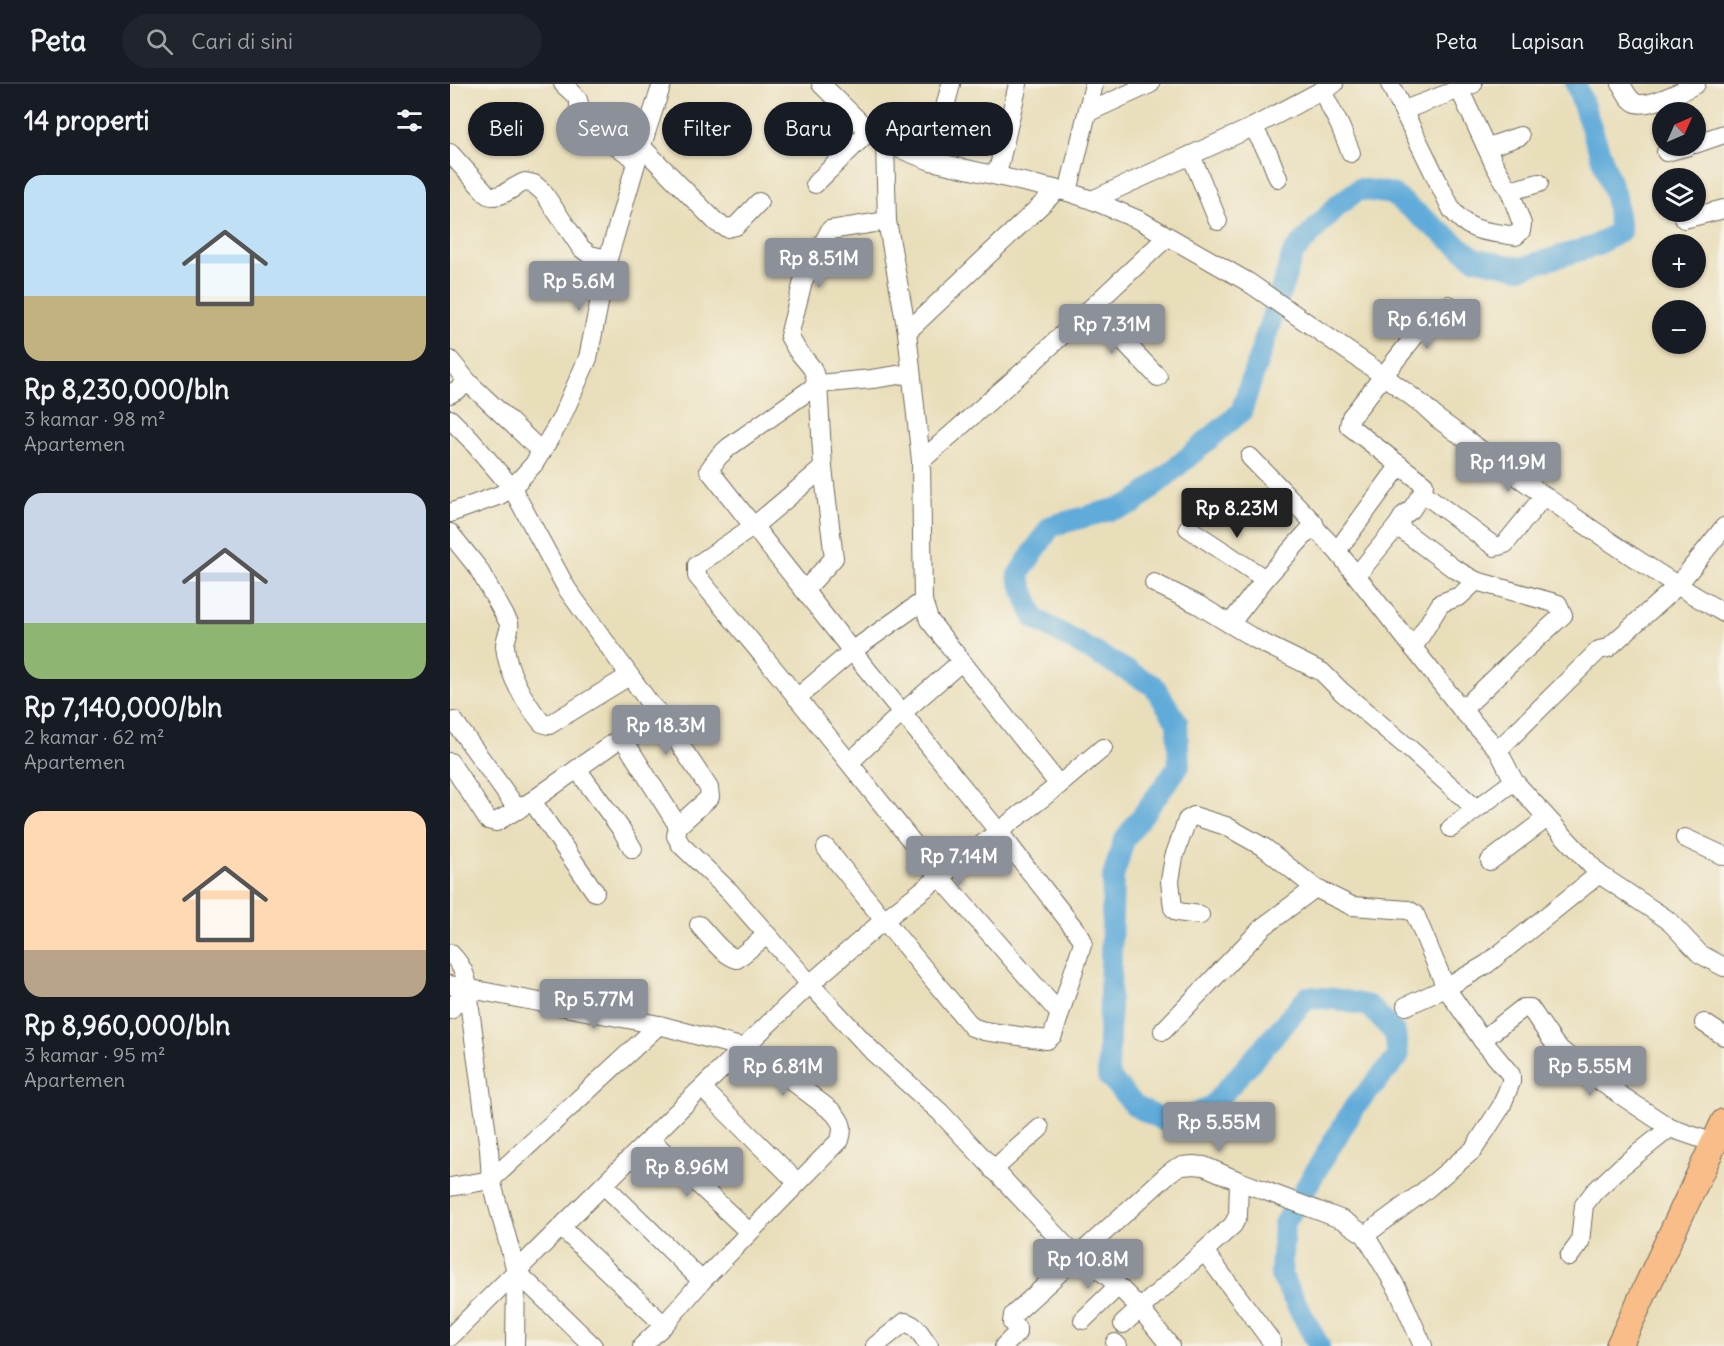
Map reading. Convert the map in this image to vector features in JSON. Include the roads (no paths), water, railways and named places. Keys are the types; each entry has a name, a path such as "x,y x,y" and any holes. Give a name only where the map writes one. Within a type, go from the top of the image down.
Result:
{"highway":[{"path":"1619,1346 1721,1140"},
{"path":"1635,1346 1721,1140"}],"street":[{"path":"650,120 662,84"},
{"path":"821,84 865,128"},
{"path":"931,161 951,84"},
{"path":"997,175 1018,84"},
{"path":"907,332 1062,191 1089,112 1094,84"},
{"path":"1089,112 1150,84"},
{"path":"1390,84 1452,210 1461,222 1472,228 1516,236 1521,231 1522,224 1510,191 1495,166 1463,86 1404,110"},
{"path":"1621,84 1631,99 1637,103 1646,104 1696,84"},
{"path":"573,87 580,102"},
{"path":"1092,200 1253,127 1328,87 1351,153"},
{"path":"1253,127 1269,155 1278,178"},
{"path":"815,184 865,134"},
{"path":"1706,140 1724,134"},
{"path":"1488,147 1520,136"},
{"path":"450,153 488,195 493,197 525,182 534,184 543,192 581,248 590,255 608,259"},
{"path":"1191,155 1218,222"},
{"path":"450,513 500,495 512,488 542,452 575,390 588,357 608,259 638,156"},
{"path":"642,156 717,224 727,228 736,226 759,202"},
{"path":"885,156 887,221 907,332 921,461 923,602 929,620 1059,785"},
{"path":"919,156 931,161 1062,191 1092,200 1141,221 1248,282 1384,376 1543,497 1677,586 1724,613"},
{"path":"1510,191 1539,183"},
{"path":"1706,214 1724,209"},
{"path":"805,591 834,558 823,468 818,384 812,368 789,336 803,281 830,230 887,221"},
{"path":"921,461 1027,368 1167,237"},
{"path":"1358,575 1404,515 1411,510 1423,492 1424,484 1349,426 1351,417 1437,310 1449,305 1468,317"},
{"path":"1092,308 1158,377"},
{"path":"450,360 469,383 542,452"},
{"path":"826,848 972,1027 984,1031 1047,1040 1053,1035 1083,942 1081,937 710,470 729,447 818,384 911,373"},
{"path":"450,394 469,383"},
{"path":"450,419 512,488 567,589 629,676 658,712 710,791 710,796 678,826 676,836 681,845 730,892 873,1052 940,1112 1077,1258 1101,1269 1170,1346"},
{"path":"1250,457 1314,523 1316,529 1358,575 1462,710 1498,750 1514,781 1546,818 1599,874 1668,920 1700,954 1724,968"},
{"path":"1337,550 1400,465"},
{"path":"823,468 754,526 697,565 697,576 850,762 941,878 1060,1014"},
{"path":"1423,492 1495,547 1505,544 1543,497"},
{"path":"1397,526 1453,568 1476,581 1558,604 1563,615 1462,710"},
{"path":"1498,750 1599,650 1608,648 1677,586 1724,526"},
{"path":"1188,528 1265,579"},
{"path":"1230,624 1265,579 1309,530 1316,529"},
{"path":"450,533 478,568 509,623 511,628 505,641 506,652 517,688 542,723 549,725 629,676"},
{"path":"1413,648 1441,603 1460,596 1476,581"},
{"path":"1154,583 1198,605 1257,640 1322,672 1476,810"},
{"path":"797,698 852,651 923,602"},
{"path":"850,762 902,712 961,662"},
{"path":"450,762 488,820 496,822 525,805 658,712"},
{"path":"454,721 595,892"},
{"path":"622,737 678,826"},
{"path":"450,1337 793,998 884,920 1059,785 1103,747"},
{"path":"577,769 633,849"},
{"path":"1451,828 1514,781"},
{"path":"1200,915 1177,912 1173,908 1170,882 1174,857 1187,820 1194,816 1226,826 1265,848 1315,888 1352,906 1408,910 1415,914 1446,988 1482,1040 1510,1075 1511,1082 1501,1107 1473,1150 1365,1235"},
{"path":"1490,861 1546,818"},
{"path":"1685,838 1724,856"},
{"path":"1406,1005 1446,988 1487,964 1599,874"},
{"path":"1163,1031 1263,927 1315,888"},
{"path":"699,925 717,944 737,959 767,935"},
{"path":"450,953 459,961 470,988 470,1009 491,1180 516,1271 515,1346"},
{"path":"450,985 659,1025 744,1048 766,1061 840,1119 843,1129 840,1140 748,1232 664,1325 642,1346"},
{"path":"450,1010 470,988"},
{"path":"1482,1040 1523,1008 1530,1008 1556,1046 1618,1095 1670,1128 1721,1140"},
{"path":"1704,1023 1724,1036"},
{"path":"450,1187 491,1180 659,1025"},
{"path":"702,1088 797,1182"},
{"path":"993,1170 1040,1128"},
{"path":"1569,1257 1580,1242 1584,1205 1594,1192 1622,1166 1670,1128"},
{"path":"650,1138 748,1232"},
{"path":"1004,1346 1017,1333 1017,1328 1012,1323 1013,1315 1176,1168 1193,1164 1204,1166 1343,1220 1365,1235 1398,1290 1423,1346"},
{"path":"1123,1324 1233,1225 1238,1215 1244,1183"},
{"path":"604,1185 702,1281"},
{"path":"561,1228 664,1325"},
{"path":"1204,1251 1272,1342"},
{"path":"516,1271 592,1346"},
{"path":"1083,1320 1117,1287"},
{"path":"875,1346 905,1322 918,1329 929,1346"}],"waterway":[{"path":"1319,1346 1281,1275 1284,1224 1355,1106 1398,1057 1395,1033 1369,1006 1335,999 1308,997 1212,1106 1173,1125 1135,1106 1108,1076 1113,877 1124,840 1179,766 1177,722 1154,686 1034,618 1018,575 1051,526 1133,504 1241,412 1293,253 1337,206 1359,189 1392,194 1474,258 1520,268 1595,246 1620,231 1615,196 1576,84"}]}
